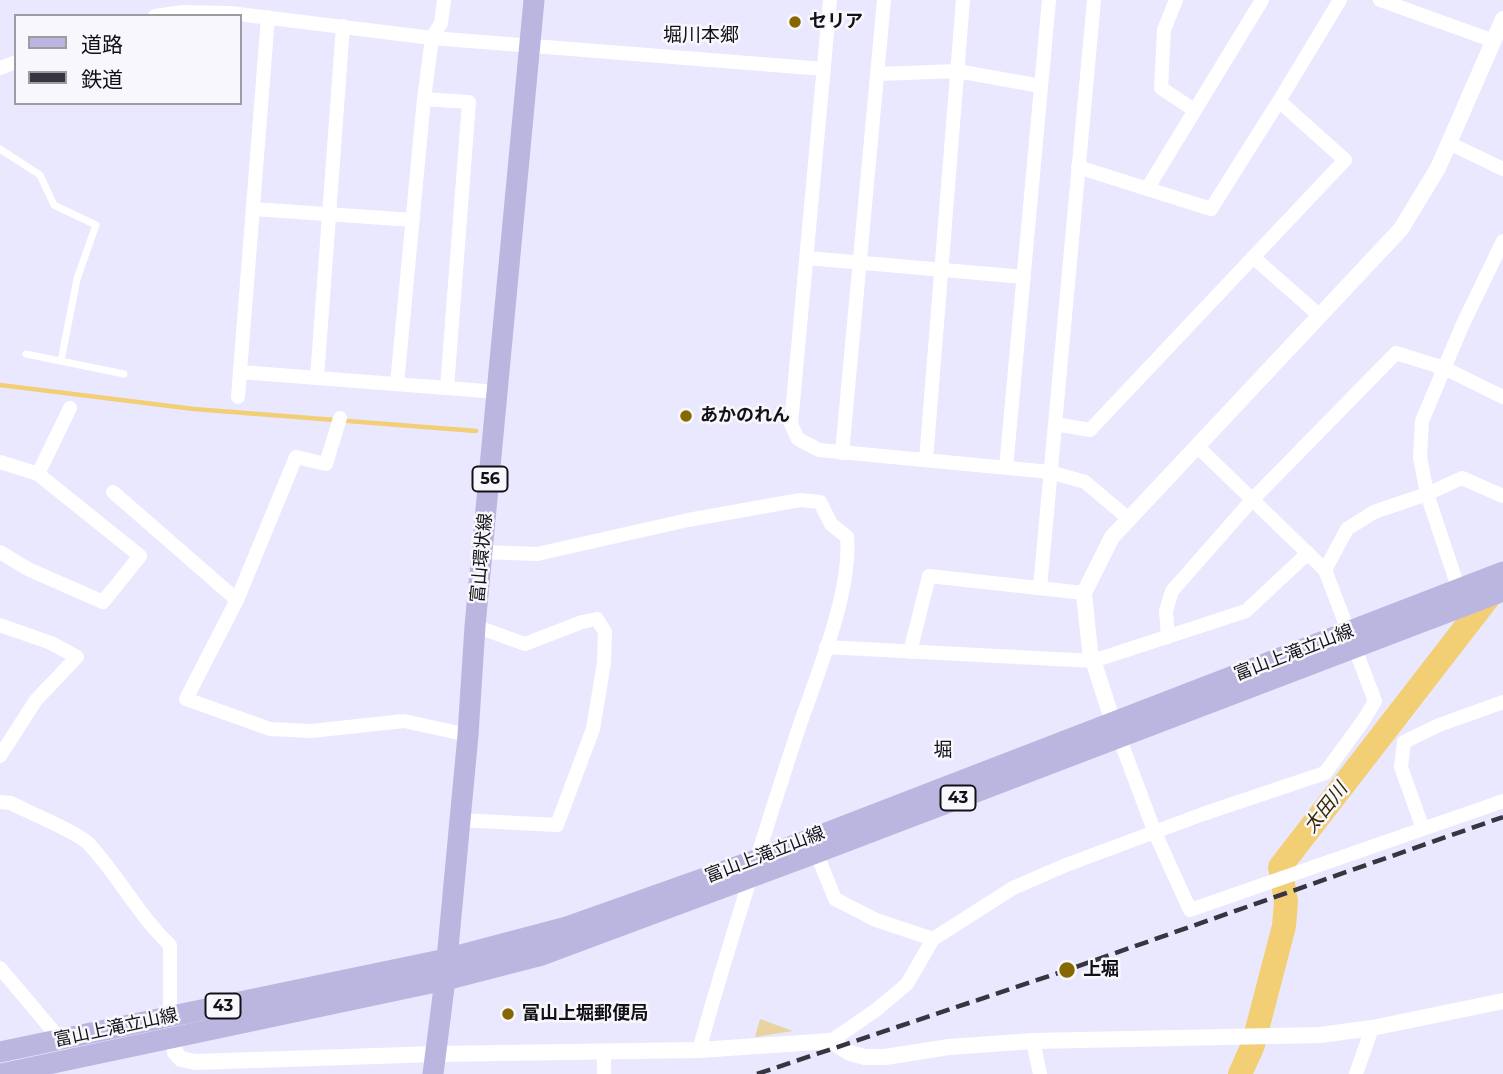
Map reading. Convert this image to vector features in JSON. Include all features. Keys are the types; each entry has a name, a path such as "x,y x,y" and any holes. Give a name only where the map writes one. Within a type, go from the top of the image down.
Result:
{"main road":[{"name":"富山環状線","path":"435,1064 468,735 475,626 534,0"},
{"name":"富山上滝立山線","path":"0,1052 61,1039 171,1027 445,969 753,868 1499,580"},
{"name":"富山上滝立山線","path":"1,1074 74,1059 171,1027"}],"street":[{"path":"397,384 424,99 432,38 441,23 444,0"},
{"path":"830,0 791,424 798,439 819,450 1050,472 1085,482 1129,519"},
{"path":"842,453 884,0"},
{"path":"926,460 963,0"},
{"path":"1006,468 1049,0"},
{"path":"1040,589 1094,0"},
{"path":"1176,0 1164,30 1161,88 1194,110"},
{"path":"1147,188 1262,0"},
{"path":"1078,167 1211,209 1340,0"},
{"path":"1380,0 1494,41"},
{"path":"169,14 232,6 268,17 432,38 824,69"},
{"path":"237,397 268,17"},
{"path":"1503,19 1438,168 1401,229 1112,537 1084,593 1093,661 1156,833 1189,910 1503,801"},
{"path":"317,378 344,26"},
{"path":"877,74 957,71 1041,86"},
{"path":"424,99 469,103 447,388"},
{"path":"1055,424 1090,430 1345,160 1279,101"},
{"path":"1449,144 1503,169"},
{"path":"253,209 413,220"},
{"path":"1463,596 1427,494 1420,457 1422,421 1503,240"},
{"path":"1253,257 1320,316"},
{"path":"807,258 1024,277"},
{"path":"1168,636 1166,611 1172,591 1252,500 1396,353 1444,368 1503,397"},
{"path":"240,372 498,392"},
{"path":"38,474 70,408"},
{"path":"340,418 326,464 296,457 237,600 186,699 270,729 311,732 404,721 468,735"},
{"path":"0,802 11,803 86,841 145,914 157,933 170,945 171,1027 175,1052 181,1059 207,1068 435,1064 604,1052 699,1050 831,1041 876,1010 907,984 933,939 1013,888 1066,865 1203,814 1325,773 1363,721 1374,701 1325,570 1197,446"},
{"path":"0,552 27,569 103,602 140,556 38,474 1,465"},
{"path":"1325,570 1347,530 1374,512 1427,494 1462,478 1503,496"},
{"path":"113,492 237,600"},
{"path":"483,552 537,554 688,520 800,500 820,502 831,524 847,537 849,558 840,603 753,868 699,1050"},
{"path":"826,647 1093,661 1246,611 1308,553"},
{"path":"910,652 929,576 1084,593"},
{"path":"459,820 557,825 593,729 604,663 605,632 597,618 525,644 475,626"},
{"path":"0,625 51,643 77,657 36,700 0,756"},
{"path":"1423,829 1401,766 1404,742 1439,725 1503,702"},
{"path":"813,845 835,899 876,920 933,939"},
{"path":"0,968 61,1039 74,1059"},
{"path":"831,1041 850,1053 885,1057 949,1047 1033,1041 1320,1035 1372,1028 1503,1001"},
{"path":"1356,1074 1372,1028"},
{"path":"1033,1041 1040,1074"},
{"path":"604,1052 604,1074"}],"lane":[{"path":"0,149 40,175 54,205 96,225 77,279 61,361"},
{"path":"26,354 124,374"}],"shaded area":[{"path":"760,1019 793,1031 755,1037"}],"waterway":[{"path":"0,385 194,409 476,431"},
{"name":"太田川","path":"1240,1074 1253,1045 1284,926 1286,901 1280,867 1498,585"}],"railway":[{"path":"757,1074 1067,970 1503,817"}],"place":[{"name":"セリア","path":"795,22"},
{"name":"あかのれん","path":"686,416"},
{"name":"上堀","path":"1067,970"},
{"name":"富山上堀郵便局","path":"508,1014"}],"district":[{"name":"堀川本郷","path":"701,35"},
{"name":"堀","path":"943,750"}]}
